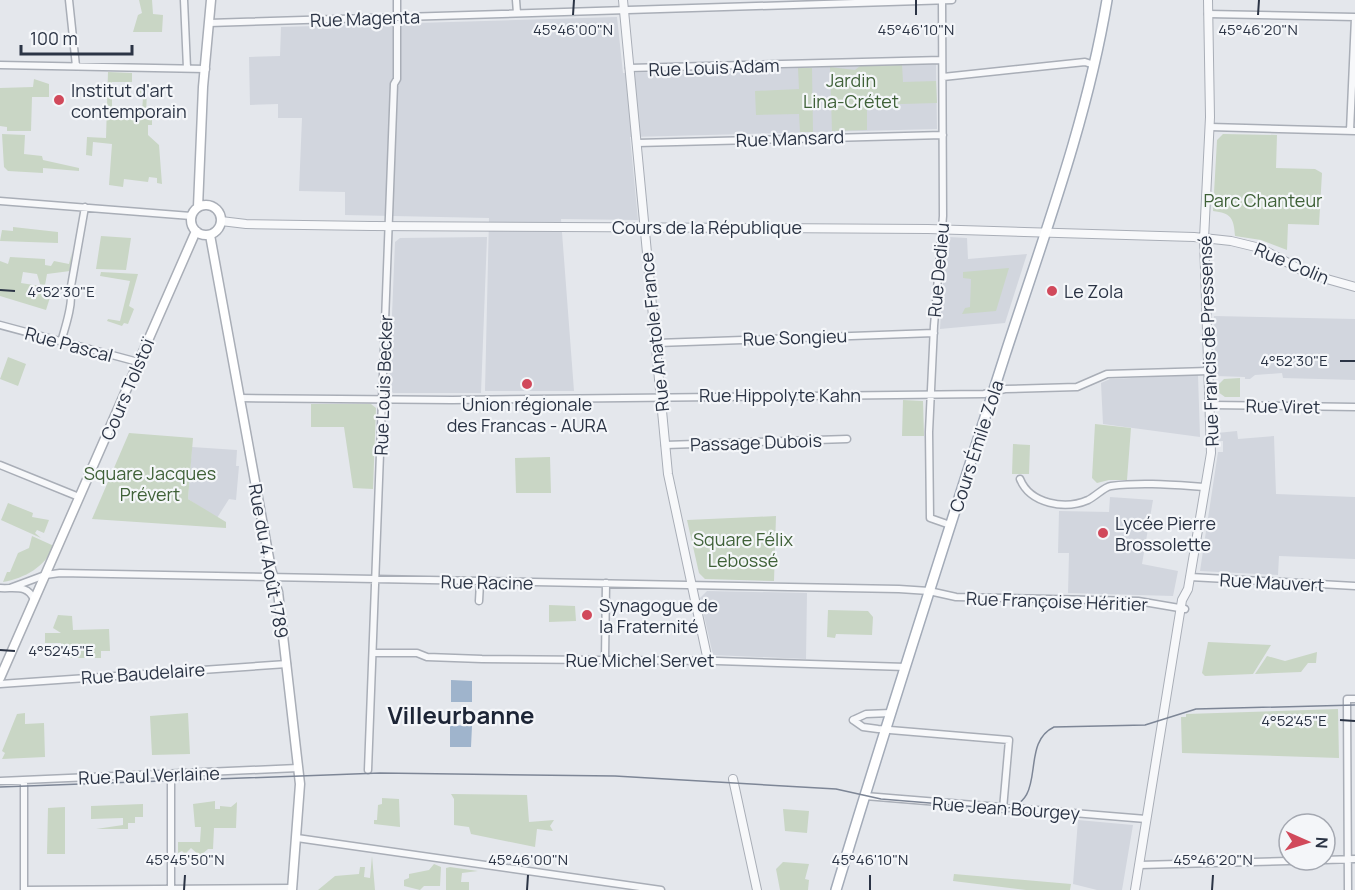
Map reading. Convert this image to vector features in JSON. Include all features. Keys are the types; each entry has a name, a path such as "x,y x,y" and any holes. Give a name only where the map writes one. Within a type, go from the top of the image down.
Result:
{"main road":[{"path":"198,207 208,205 214,207 221,221 216,231 210,235 195,231 191,224 191,216 198,207 212,0"},
{"name":"Cours Émile Zola","path":"837,890 929,591 1044,233 1094,65 1107,0"},
{"name":"Cours Tolstoï","path":"0,678 195,231"},
{"name":"Rue du 4 Août 1789","path":"210,235 274,577 287,664 300,798 292,889"}],"street":[{"path":"69,0 76,66"},
{"path":"184,0 187,68"},
{"name":"Rue Louis Becker","path":"368,770 397,0"},
{"path":"516,0 517,13"},
{"name":"Rue Anatole France","path":"622,0 670,488 708,661"},
{"name":"Rue Dedieu","path":"942,0 941,230 931,394 930,518 950,525"},
{"name":"Rue Magenta","path":"209,23 952,0"},
{"name":"Rue Francis de Pressensé","path":"1135,890 1182,609 1190,577 1211,453 1204,239 1210,128 1208,0"},
{"path":"1208,14 1355,17 1352,131 1210,128"},
{"name":"Rue Louis Adam","path":"629,68 942,60"},
{"path":"943,77 1085,62 1094,65"},
{"path":"0,65 206,69"},
{"name":"Rue Mansard","path":"637,142 943,135"},
{"path":"0,201 191,216"},
{"path":"61,342 65,319 69,315 72,297 70,292 85,207"},
{"name":"Cours de la République","path":"221,221 246,224 941,230 1194,237"},
{"name":"Rue Colin","path":"1194,237 1260,248 1309,274 1355,287"},
{"name":"Rue Pascal","path":"0,325 138,362"},
{"name":"Rue Songieu","path":"657,343 934,333"},
{"name":"Rue Hippolyte Kahn","path":"240,398 452,400 993,393 1005,389 1077,387 1107,374 1209,371"},
{"name":"Rue Viret","path":"1210,405 1355,407"},
{"name":"Passage Dubois","path":"665,445 847,439"},
{"path":"0,465 79,498"},
{"path":"1020,479 1032,496 1044,502 1078,504 1100,493 1107,486 1132,484 1205,487"},
{"path":"10,588 45,575"},
{"name":"Rue Racine","path":"45,575 606,583 929,591"},
{"name":"Rue Mauvert","path":"1190,577 1355,586"},
{"path":"479,601 480,583"},
{"path":"605,660 606,583"},
{"path":"0,588 25,588 34,600"},
{"name":"Rue Françoise Héritier","path":"929,591 956,597 1138,601 1182,609"},
{"name":"Rue Michel Servet","path":"374,653 417,653 427,657 708,661 906,667"},
{"name":"Rue Baudelaire","path":"0,684 287,664"},
{"path":"1348,890 1352,859 1347,699 1355,699"},
{"path":"892,713 866,714 852,720 863,727 1009,740 1002,809"},
{"name":"Rue Paul Verlaine","path":"0,781 298,768"},
{"path":"171,774 171,889"},
{"path":"733,779 757,890"},
{"path":"24,780 25,890 292,889"},
{"name":"Rue Jean Bourgey","path":"865,796 1146,819"},
{"path":"297,838 661,890"},
{"path":"1337,860 1352,859"},
{"path":"1139,865 1277,861"}],"shaded area":[{"path":"617,17 623,73 936,64 937,129 630,137 638,220 561,219 574,391 485,391 489,218 345,215 345,192 299,191 302,118 278,118 278,104 250,105 249,57 280,56 281,27"},
{"path":"487,237 481,393 393,393 389,388 395,242 400,238"},
{"path":"949,237 967,238 968,259 1027,254 1005,323 940,329 945,242"},
{"path":"1214,316 1355,319 1355,380 1283,378 1282,373 1255,375 1250,379 1216,376"},
{"path":"1198,375 1200,437 1103,424 1101,383 1110,379"},
{"path":"1237,431 1238,439 1274,436 1276,494 1355,497 1355,559 1279,556 1278,575 1200,571 1218,452 1223,452 1223,441 1218,441 1217,433"},
{"path":"192,447 237,450 236,466 239,466 236,500 229,499 217,518 188,499"},
{"name":"Lycée Pierre Brossolette","path":"1110,497 1153,500 1142,564 1178,571 1173,596 1068,593 1069,553 1058,553 1059,511 1109,512"},
{"path":"707,591 807,593 806,659 713,655 700,598"},
{"path":"1078,820 1133,825 1122,890 1097,890 1073,884"}],"green space":[{"path":"139,0 152,0 153,14 163,15 162,32 133,32 138,15 142,13"},
{"name":"Jardin Lina-Crétet","path":"902,65 903,82 936,81 937,103 867,105 867,130 832,131 830,67 855,70 860,66"},
{"path":"798,68 812,68 813,132 800,132 799,114 756,115 755,91 799,89"},
{"path":"108,72 132,73 132,82 112,82 112,111 142,111 143,98 138,97 138,85 144,85 147,89 146,118 118,118 152,119 152,125 148,125 148,135 159,145 162,184 157,183 157,178 149,177 148,182 124,179 123,187 109,185 112,144 93,142 92,156 86,155 87,137 106,138"},
{"path":"34,79 49,84 49,97 32,97 31,131 7,131 7,127 0,126 0,88 33,87"},
{"path":"2,134 25,135 24,154 42,156 43,160 79,168 79,171 43,168 43,173 8,171 4,167"},
{"name":"Parc Chanteur","path":"1223,134 1277,135 1276,168 1315,169 1322,173 1319,225 1288,224 1287,250 1261,240 1235,236 1234,225 1228,215 1213,211 1217,140"},
{"path":"13,227 58,232 58,243 0,241 2,230 13,231"},
{"path":"101,236 131,238 126,270 96,269"},
{"path":"72,252 70,271 47,274 45,285 40,284 37,274 23,272 21,283 53,288 46,310 0,296 0,261 8,264 10,257 45,259 45,265 51,266 54,261 69,264"},
{"path":"1009,268 996,311 962,314 965,308 970,307 971,279 963,278 963,272"},
{"path":"101,272 138,274 129,306 134,309 128,324 124,323 122,326 107,321 108,319 120,321 130,281 100,276"},
{"path":"8,357 26,364 18,386 0,379"},
{"path":"1240,378 1240,397 1225,397 1218,392 1219,384 1224,379"},
{"path":"903,400 923,401 924,436 902,436"},
{"path":"311,404 371,404 376,408 373,489 353,488 344,427 311,427"},
{"path":"1095,424 1131,428 1127,480 1097,483 1092,478"},
{"name":"Square Jacques Prévert","path":"129,433 193,438 188,499 226,522 226,528 92,519"},
{"path":"1013,444 1030,445 1029,474 1012,474"},
{"path":"550,457 551,493 516,493 515,458"},
{"path":"8,503 33,513 32,517 49,520 44,533 37,530 35,533 41,538 1,520"},
{"name":"Square Félix Lebossé","path":"776,516 774,581 705,579 699,573 687,520"},
{"path":"32,536 54,546 50,553 40,566 19,578 3,582 18,553 29,548"},
{"path":"549,605 575,606 576,621 549,622"},
{"path":"828,610 868,611 873,617 872,635 836,634 835,638 827,637"},
{"path":"58,615 72,616 73,630 109,629 110,651 101,651 101,658 69,658 68,653 62,653 61,643 45,643 45,633 61,633 53,628"},
{"path":"1208,642 1271,645 1253,674 1205,676 1202,673"},
{"path":"1317,652 1316,663 1308,663 1301,672 1255,674 1267,656 1285,661"},
{"path":"1338,709 1339,758 1182,753 1181,717 1186,717 1186,714"},
{"path":"25,713 25,724 44,723 45,757 2,759 5,753 2,751 17,714"},
{"path":"188,713 190,754 152,755 150,716"},
{"path":"451,794 527,795 529,822 554,820 550,826 553,831 537,829 535,847 471,834 469,827 454,825 454,799"},
{"path":"382,798 399,799 400,827 374,824"},
{"path":"215,801 215,809 220,809 220,806 231,807 237,802 236,828 214,828 213,849 208,849 200,856 191,848 185,854 182,851 178,853 178,842 200,842 201,827 195,827 193,804"},
{"path":"143,804 143,817 135,817 135,823 128,823 128,829 96,829 123,825 123,818 91,819 91,806"},
{"path":"65,807 65,854 47,854 48,808"},
{"path":"783,809 809,811 807,833 785,831"},
{"path":"372,856 375,890 318,890 335,876 359,874 360,867 365,867 364,877 370,878"},
{"path":"783,862 809,864 805,879 809,880 808,890 780,890 776,869"},
{"path":"434,864 441,867 440,886 424,886 420,890 404,886 404,880 409,878 409,874 429,870"},
{"path":"446,868 478,871 462,873 461,882 469,882 469,890 446,890"},
{"path":"954,874 1071,884 1070,890 1026,890 953,881"}],"water":[{"path":"451,680 472,681 472,702 451,702"},
{"path":"450,725 472,726 471,747 450,747"}],"tram line":[{"path":"0,787 380,773 615,776 836,789 881,799 1003,809 1017,804 1026,796 1037,746 1043,735 1054,727 1145,725 1196,709 1355,705"}],"place":[{"name":"Institut d'art contemporain","path":"59,100"},
{"name":"Le Zola","path":"1052,291"},
{"name":"Union régionale des Francas - AURA","path":"527,384"},
{"name":"Lycée Pierre Brossolette","path":"1103,533"},
{"name":"Synagogue de la Fraternité","path":"587,615"}],"district":[{"name":"Villeurbanne","path":"461,714"}]}
